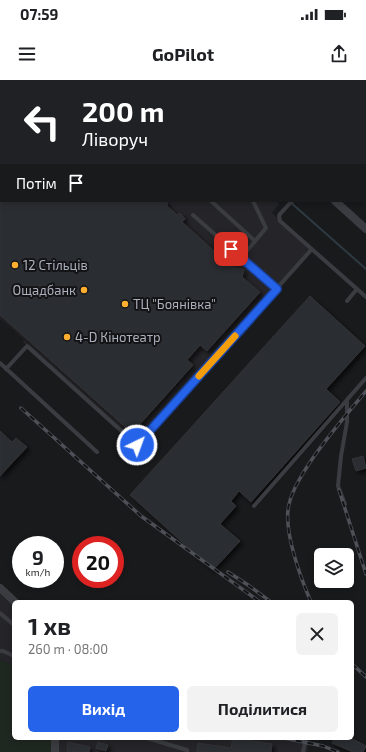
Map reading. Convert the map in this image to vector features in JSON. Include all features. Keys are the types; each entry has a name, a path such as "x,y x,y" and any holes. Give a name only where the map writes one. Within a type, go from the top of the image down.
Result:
{"street":[{"path":"336,202 366,229"},
{"path":"0,588 13,600"},
{"path":"55,740 55,752"}],"lane":[{"path":"212,202 255,241"},
{"path":"241,258 266,228 253,202"},
{"path":"291,202 279,216 280,221 311,250 366,297"},
{"path":"193,214 277,289"},
{"path":"6,369 27,346 137,445 311,250"},
{"path":"348,301 357,289"},
{"path":"0,363 97,452"},
{"path":"254,506 347,402 366,378"},
{"path":"345,504 338,486 341,456 347,422 347,402"},
{"path":"0,613 12,623"},
{"path":"0,651 12,655"},
{"path":"154,740 187,750 187,752"},
{"path":"303,752 306,740"}],"shaded area":[{"name":"ТЦ \"Боянівка\"","path":"1,202 277,202 279,204 272,213 311,250 137,445 27,346 23,342 24,340 0,319"},
{"path":"0,594 12,605 12,665 0,660"},
{"path":"0,660 12,665 12,740 53,740 52,752 0,752"},
{"path":"58,740 309,740 307,752 58,752"}],"building":[{"name":"ТЦ \"Боянівка\"","path":"0,202 167,202 167,206 177,215 180,213 185,219 182,222 232,267 244,270 242,277 260,292 207,351 200,345 187,360 193,365 132,433 0,315"},
{"path":"310,296 365,346 326,389 340,402 251,502 239,491 231,501 236,506 220,524 240,541 213,570 130,495"},
{"path":"0,431 12,442 16,438 27,447 0,476"},
{"path":"363,456 366,468 356,471 352,459"},
{"path":"233,740 246,740 272,744 271,752 197,752 198,743 231,748"},
{"path":"334,740 354,740 366,746 363,752 353,752 332,743"},
{"path":"68,742 90,747 89,752 67,752"},
{"path":"98,742 108,745 106,751 96,748"}],"waterway":[{"path":"290,202 366,269"}],"railway":[{"path":"310,600 291,544 288,520 288,510 291,497 298,481 320,448 366,391"},
{"path":"21,408 141,516 257,600"},
{"path":"339,490 366,574"},
{"path":"228,572 268,600"},
{"path":"354,666 366,677"},
{"path":"294,740 323,746 338,752"}],"slow traffic":[{"path":"199,376 235,336"}],"place":[{"name":"12 Стільців","path":"15,265"},
{"name":"Ощадбанк","path":"84,290"},
{"name":"ТЦ \"Боянівка\"","path":"125,304"},
{"name":"4-D Кінотеатр","path":"67,337"}],"route":[{"path":"137,445 277,289 231,249"}]}
